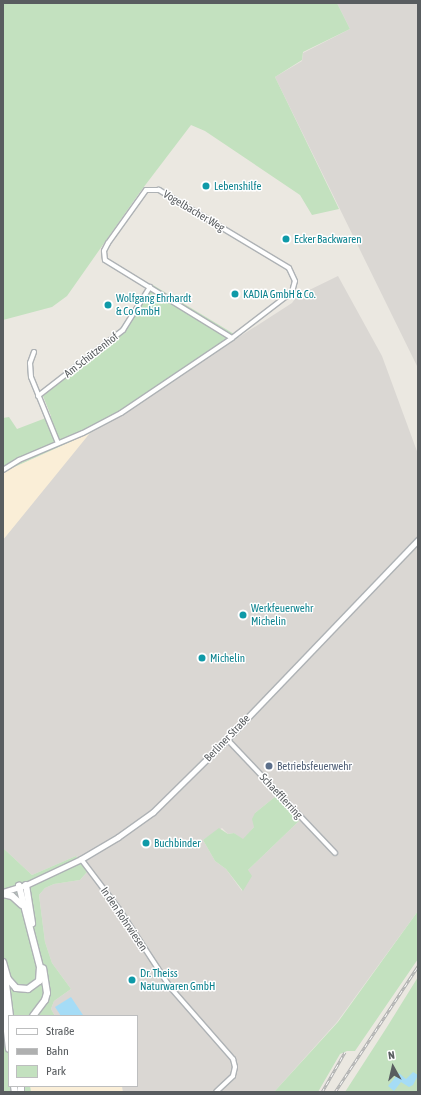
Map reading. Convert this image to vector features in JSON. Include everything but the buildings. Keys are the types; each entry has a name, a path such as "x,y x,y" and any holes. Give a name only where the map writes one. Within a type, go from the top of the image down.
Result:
{"main road":[{"path":"26,884 31,922 46,985 45,1000 34,1015"},
{"path":"3,963 8,979 16,988 28,989 39,981 40,967 23,906 20,886"},
{"path":"3,893 17,899 23,906"},
{"path":"3,963 10,1015"},
{"path":"3,995 8,1041"},
{"path":"3,1014 6,1027"}],"street":[{"name":"Vogelbacher Weg","path":"3,470 23,458 121,413 232,338 290,296 295,286 292,272 282,263 154,189 146,190 141,195 104,251 108,262 232,338"},
{"name":"Am Schützenhof","path":"38,396 123,330 150,287"},
{"path":"34,352 30,370 38,396 58,443"},
{"name":"Berliner Straße","path":"3,893 81,859 118,838 153,812 227,739 418,540"},
{"name":"Schaefflerring","path":"227,739 335,853"},
{"name":"In den Rohrwiesen","path":"81,859 119,909 174,992 233,1059 235,1067 233,1076 216,1092"}],"shaded area":[{"path":"337,3 418,3 418,368 275,77 302,61 303,53 350,29"},
{"path":"338,276 382,356 418,454 418,911 337,1022 274,1092 123,1092 122,1087 138,1087 138,1015 54,1015 51,1009 54,1001 71,989 52,963 45,942 39,895 45,888 54,884 80,880 87,872 76,856 32,875 3,848 3,540 90,433 292,303 297,296","holes":["276,796 299,821 248,870 242,891 226,869 215,861 203,840 222,828 228,834 234,833 243,840 254,827 255,813"]},
{"path":"90,433 88,439 3,540 3,472"},
{"path":"30,1087 122,1087 123,1092 31,1092"}],"green space":[{"path":"3,3 337,3 350,29 303,52 302,60 275,77 339,209 312,215 300,195 205,131 191,125 140,192 67,296 52,307 3,320"},
{"path":"153,285 239,337 90,433 3,472 3,418 9,417 17,429 51,416 43,396 126,330"},
{"path":"276,796 299,821 248,870 252,876 243,891 226,869 215,861 203,840 219,828 228,834 234,833 243,839 254,827 252,819 255,813"},
{"path":"3,848 32,875 76,856 87,872 80,880 54,884 45,888 39,895 45,942 52,963 71,989 54,1001 51,1009 54,1015 8,1015 8,1087 30,1087 31,1092 3,1092"},
{"path":"418,911 418,959 355,1051 347,1051 340,1054 318,1092 274,1092 338,1022"},
{"path":"418,977 418,1092 345,1092 387,1027"}],"water":[{"path":"71,997 83,1015 60,1015 55,1007"},
{"path":"413,1072 418,1075 413,1085 409,1087 401,1082 394,1091 388,1086 399,1073 406,1079"}],"railway":[{"path":"335,1092 418,966"},
{"path":"322,1092 345,1052"}],"place":[{"name":"Lebenshilfe","path":"206,186"},
{"name":"Ecker Backwaren","path":"286,239"},
{"name":"KADIA GmbH & Co.","path":"235,294"},
{"name":"Wolfgang Ehrhardt & Co GmbH","path":"108,305"},
{"name":"Werkfeuerwehr Michelin","path":"243,615"},
{"name":"Michelin","path":"202,658"},
{"name":"Betriebsfeuerwehr","path":"269,766"},
{"name":"Buchbinder","path":"146,843"},
{"name":"Dr. Theiss Naturwaren GmbH","path":"132,980"}]}
